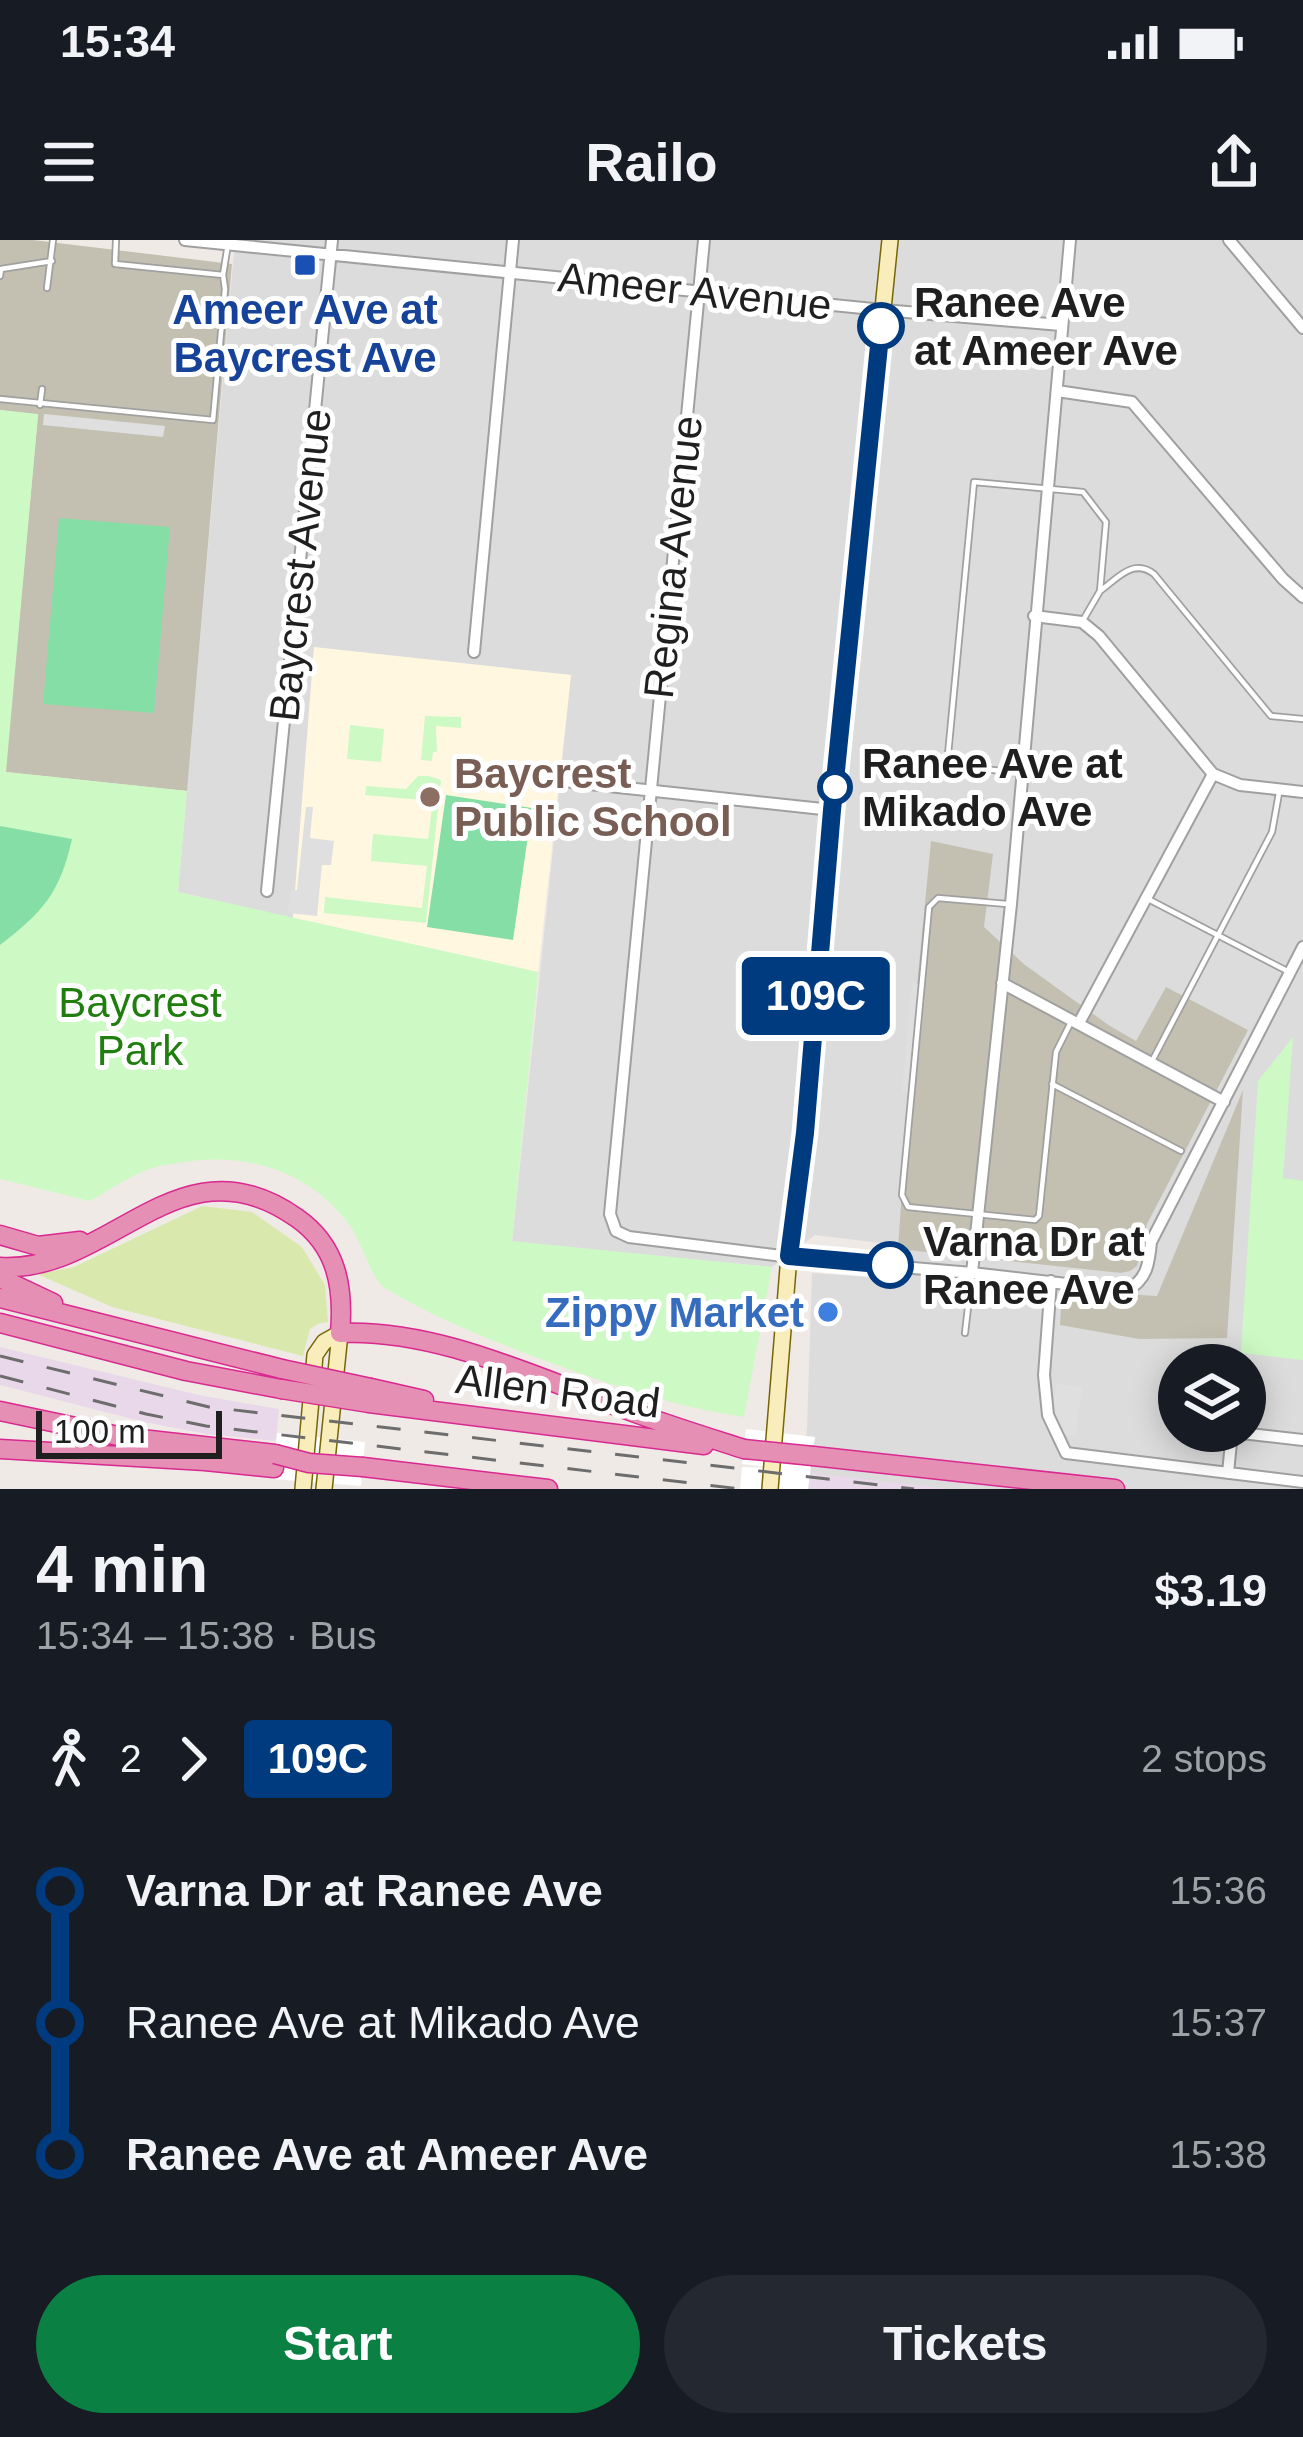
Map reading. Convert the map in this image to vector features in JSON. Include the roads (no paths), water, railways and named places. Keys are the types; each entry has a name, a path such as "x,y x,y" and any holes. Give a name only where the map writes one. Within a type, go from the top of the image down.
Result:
{"highway":[{"path":"0,1267 58,1258 164,1204 200,1192 230,1192 275,1205 303,1222 325,1245 342,1293 340,1334 390,1336 472,1355 744,1449"},
{"path":"0,1235 52,1246 96,1237 124,1225"},
{"path":"0,1278 119,1327 282,1379"},
{"path":"0,1298 119,1327"},
{"name":"Allen Road","path":"0,1323 186,1371 282,1379 517,1422 1115,1489"},
{"path":"0,1411 274,1461"},
{"path":"1,1449 309,1463 548,1489"}],"street":[{"name":"Ameer Avenue","path":"185,240 1061,325"},
{"name":"Baycrest Avenue","path":"267,891 332,240"},
{"path":"474,652 514,240"},
{"name":"Regina Avenue","path":"704,240 610,1214 616,1231 629,1237 789,1256"},
{"path":"770,1489 890,240"},
{"path":"972,1273 1011,904 1070,240"},
{"path":"1229,240 1303,328"},
{"path":"1058,391 1132,402 1303,597"},
{"path":"1034,616 1082,622 1100,636 1213,774 1240,785 1303,792"},
{"path":"1075,1022 1213,774"},
{"path":"571,782 832,810"},
{"path":"789,1256 1126,1291 1139,1284 1149,1266 1151,1242 1302,949"},
{"path":"1002,983 1224,1102"},
{"path":"1051,1281 1044,1375 1048,1415 1066,1453 1303,1482"},
{"path":"327,1486 340,1334"},
{"path":"302,1489 315,1355 324,1342 340,1334"},
{"path":"1228,1473 1232,1432 1303,1440"}],"lane":[{"path":"47,288 53,240"},
{"path":"116,240 115,264 223,275"},
{"path":"0,398 213,420 228,244"},
{"path":"0,276 1,269 52,262"},
{"path":"40,405 42,389"},
{"path":"1021,773 947,765 974,482 1083,492 1106,523 1100,591"},
{"path":"1082,622 1100,591 1132,566 1144,567 1271,716 1303,719"},
{"path":"1151,1063 1272,832 1280,790"},
{"path":"1011,904 938,898 929,907 902,1195 908,1207 1035,1220 1039,1216 1056,1052 1075,1022"},
{"path":"1145,898 1290,973"},
{"path":"1052,1084 1181,1151"},
{"path":"965,1333 972,1273"}],"railway":[{"path":"0,1356 209,1407 914,1489"},
{"path":"0,1376 206,1426 741,1489"}],"place":[{"name":"Ameer Ave at Baycrest Ave","path":"305,265"},
{"name":"Ranee Ave at Ameer Ave","path":"881,326"},
{"name":"Ranee Ave at Mikado Ave","path":"835,787"},
{"name":"Baycrest Public School","path":"430,797"},
{"name":"Varna Dr at Ranee Ave","path":"890,1265"},
{"name":"Zippy Market","path":"828,1312"}],"park label":[{"name":"Baycrest Park","path":"140,1026"}]}
